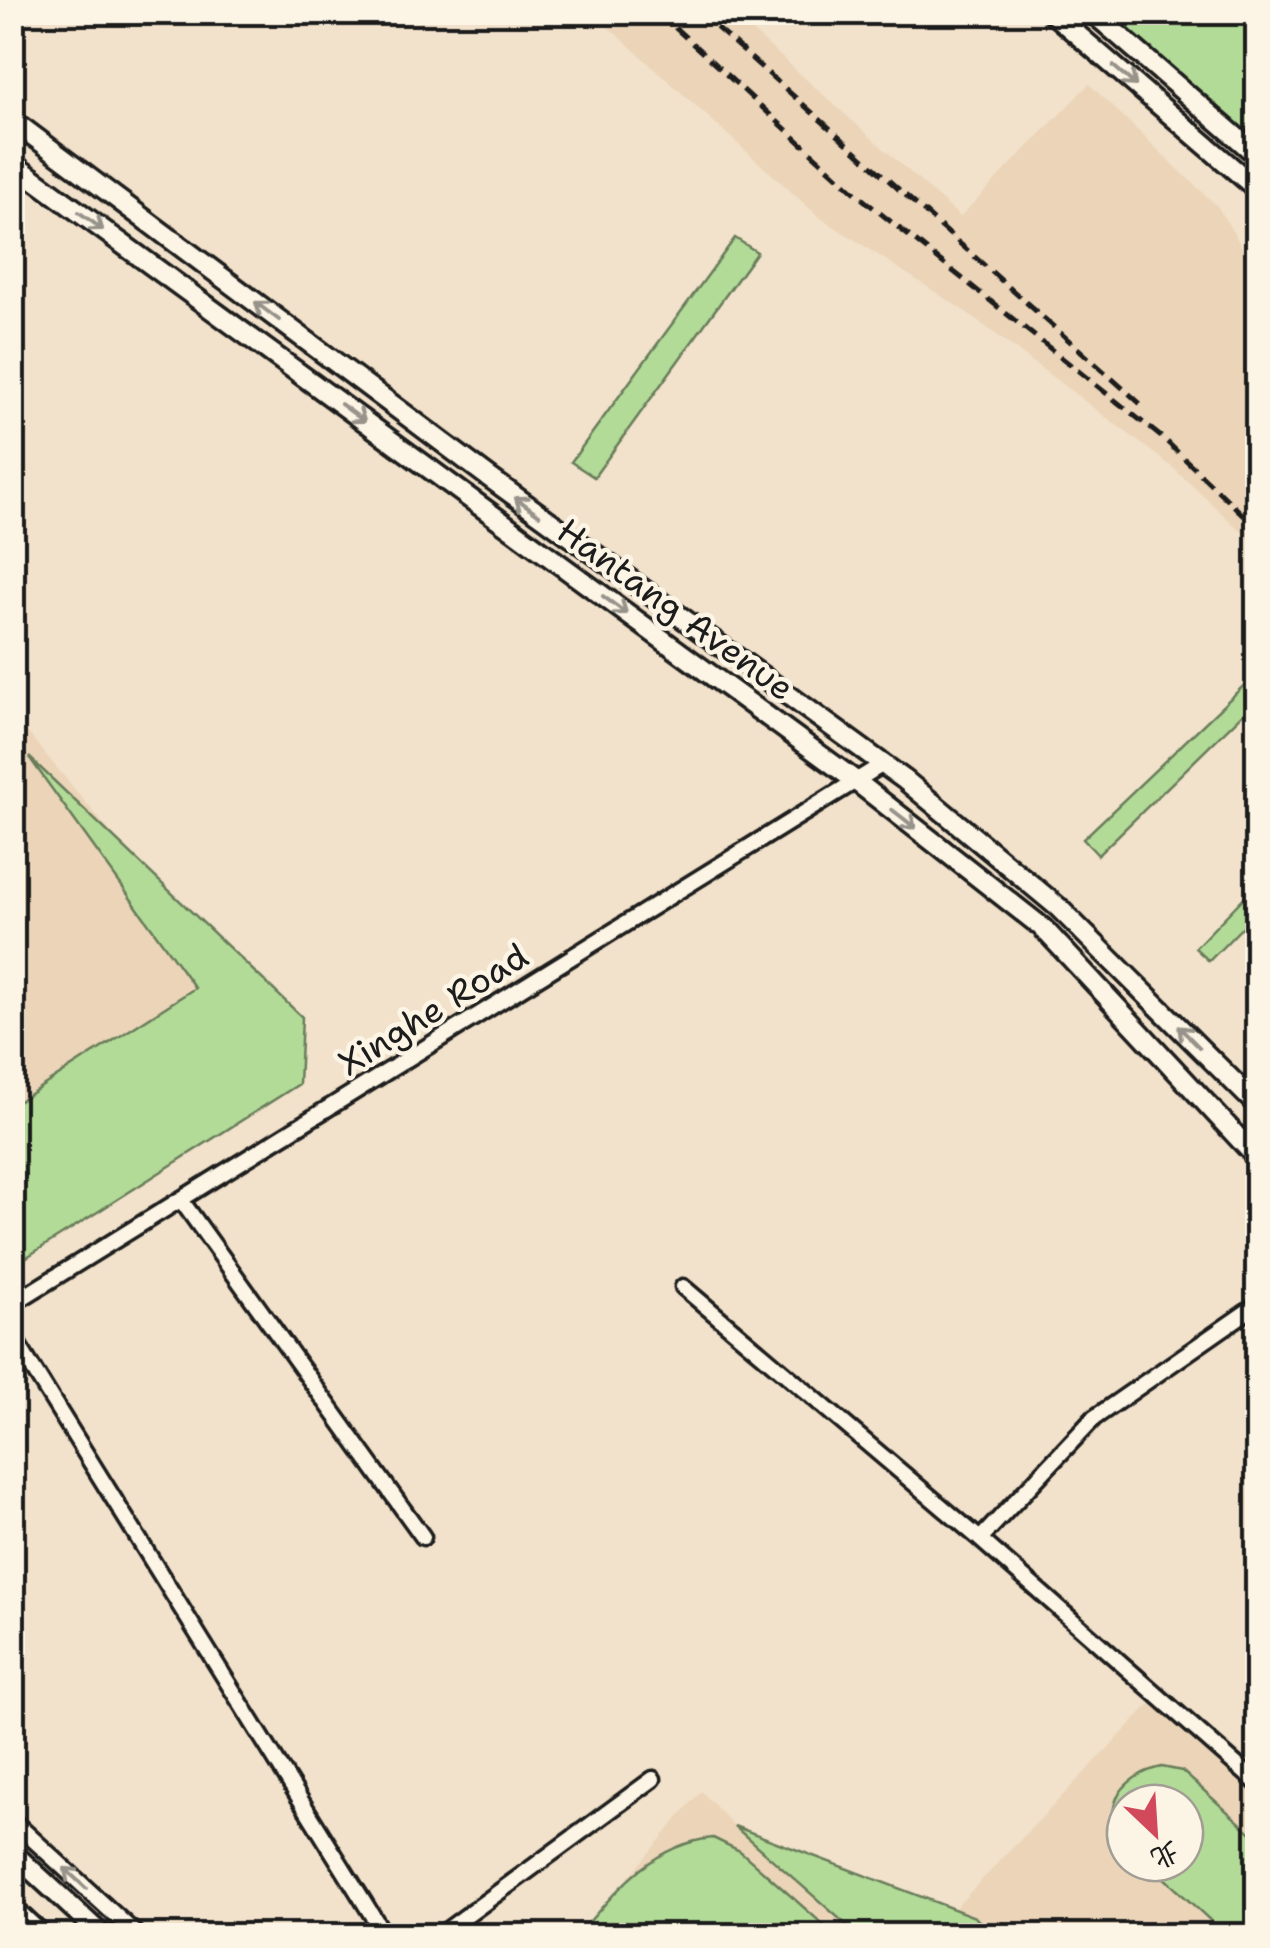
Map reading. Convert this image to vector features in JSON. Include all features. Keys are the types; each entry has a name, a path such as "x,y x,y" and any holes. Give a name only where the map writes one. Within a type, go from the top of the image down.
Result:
{"main road":[{"path":"1052,12 1258,190"},
{"path":"1092,12 1258,156"},
{"name":"Hantang Avenue","path":"12,120 490,478 883,764 1058,907 1258,1106"},
{"name":"Hantang Avenue","path":"12,163 857,782 1043,928 1258,1159"},
{"path":"12,1852 102,1936"},
{"path":"12,1908 42,1936"}],"street":[{"name":"Xinghe Road","path":"12,1304 883,764"},
{"path":"181,1200 423,1537"},
{"path":"683,1287 980,1539 1258,1784"},
{"path":"980,1539 1094,1418 1258,1304"},
{"path":"12,1335 386,1936"},
{"path":"439,1936 654,1779"},
{"path":"12,1820 138,1936"}],"shaded area":[{"path":"593,13 732,13 960,217 1089,84 1218,207 1257,273 1257,546 1171,466 966,312 818,216"},
{"path":"12,714 246,995 12,1159"},
{"path":"1158,1696 1257,1784 1257,1935 579,1936 701,1791 734,1826 954,1909"}],"green space":[{"path":"1092,13 1257,13 1257,156"},
{"path":"735,238 757,252 594,477 571,462"},
{"path":"1257,673 1257,700 1098,855 1083,839"},
{"path":"29,757 302,1017 299,1084 19,1262 12,1260 13,1105 195,988"},
{"path":"1257,884 1257,912 1209,961 1195,948"},
{"path":"1162,1767 1182,1771 1195,1783 1130,1783"},
{"path":"1205,1792 1257,1838 1257,1935 1232,1935 1214,1924 1170,1883 1205,1883"},
{"path":"734,1826 975,1917 993,1935 858,1935"},
{"path":"713,1838 740,1851 835,1935 578,1935 621,1887 653,1860 691,1842"}],"railway":[{"path":"658,12 860,197 1165,440 1258,529"},
{"path":"699,12 1144,407"}]}
